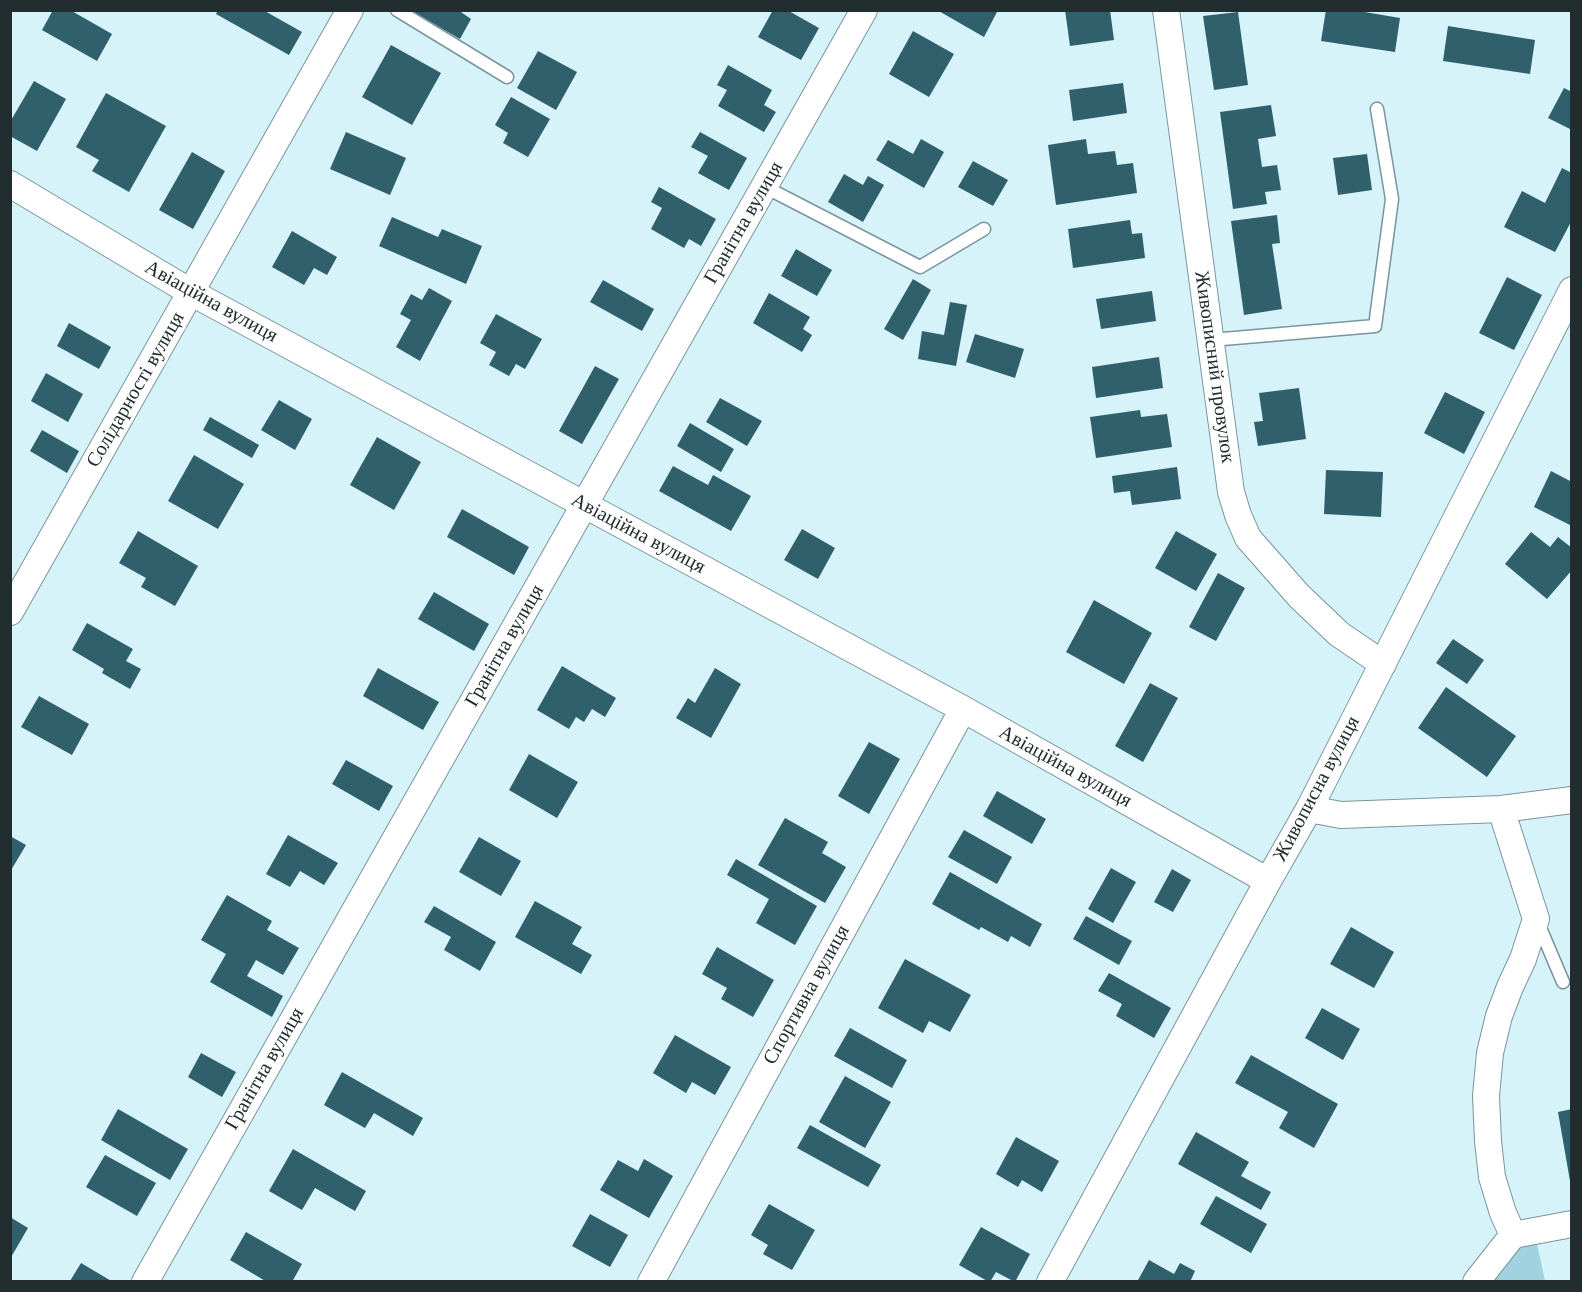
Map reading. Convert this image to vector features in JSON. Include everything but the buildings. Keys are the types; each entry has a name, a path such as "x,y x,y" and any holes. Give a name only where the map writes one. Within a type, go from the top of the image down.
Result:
{"street":[{"name":"Солідарності вулиця","path":"10,612 350,10"},
{"name":"Гранітна вулиця","path":"145,1281 864,10"},
{"name":"Живописний провулок","path":"1166,10 1231,492 1238,515 1248,538 1299,596 1339,634 1383,664"},
{"name":"Авіаційна вулиця","path":"10,184 192,293 963,709 1268,881"},
{"name":"Живописна вулиця","path":"1050,1281 1309,810 1572,290"},
{"name":"Спортивна вулиця","path":"651,1281 963,709"},
{"path":"1309,810 1341,815 1501,808 1572,800"},
{"path":"1501,808 1536,919 1523,959 1499,1016 1490,1053 1486,1096 1492,1178 1503,1214 1513,1235"},
{"path":"1476,1281 1513,1235 1572,1224"}],"lane":[{"path":"397,10 507,77"},
{"path":"1211,340 1375,326 1392,199 1377,109"},
{"path":"765,187 920,267 984,229"},
{"path":"1536,919 1563,982"}],"shaded area":[{"path":"1536,1239 1545,1281 1488,1282 1517,1250"}]}
